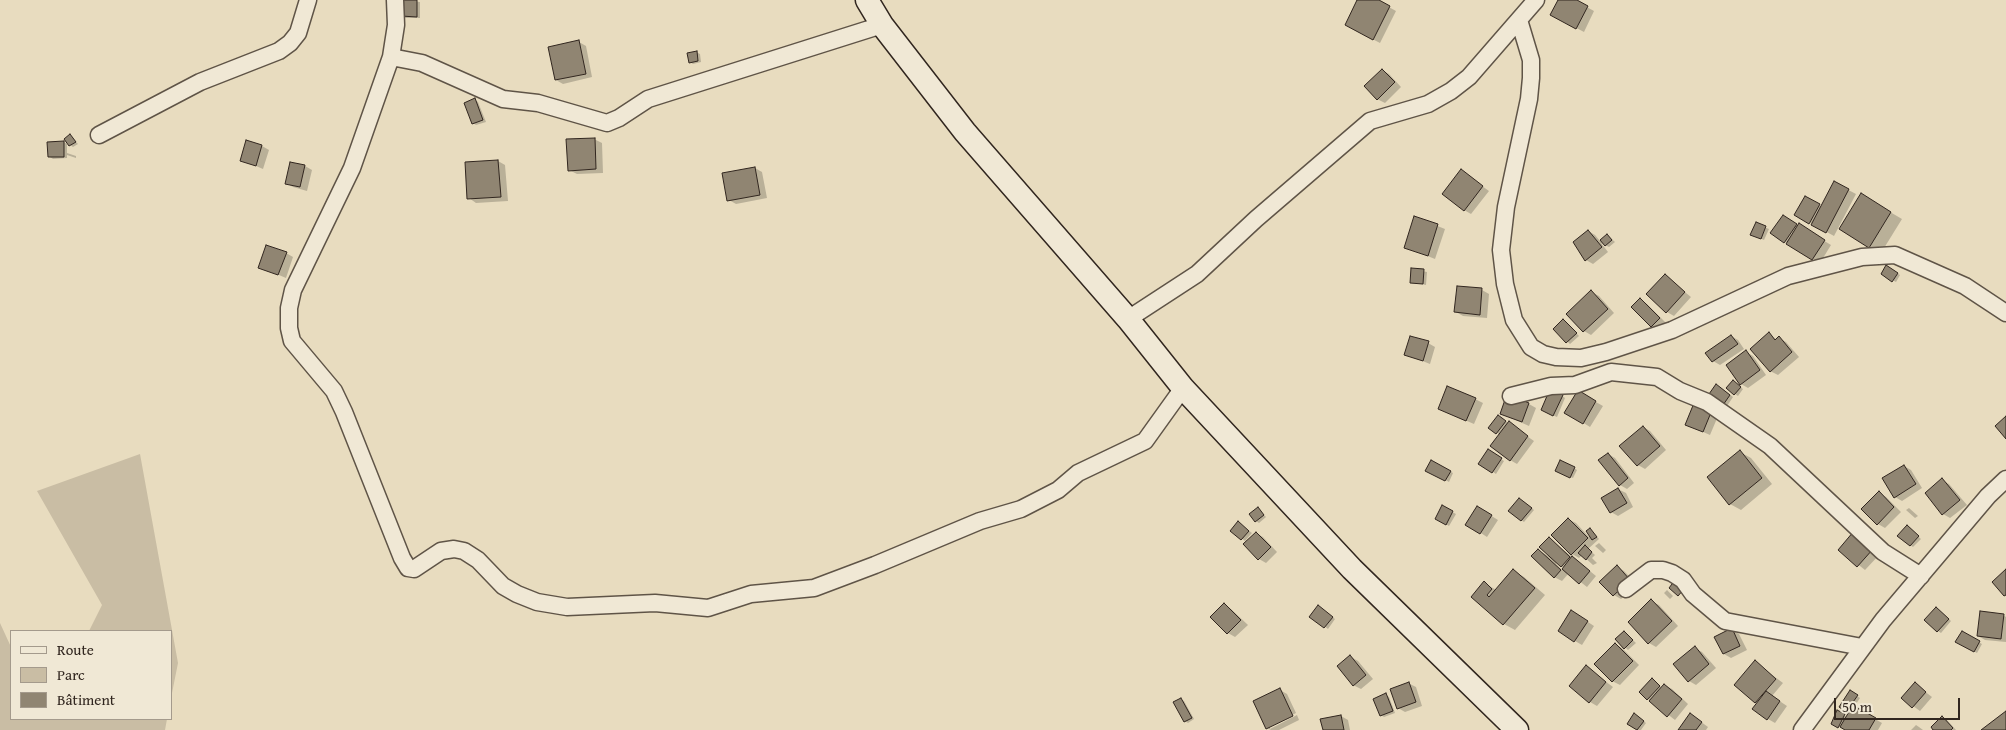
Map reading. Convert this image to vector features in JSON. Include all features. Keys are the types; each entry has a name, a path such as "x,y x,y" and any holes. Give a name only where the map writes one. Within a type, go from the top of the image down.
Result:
{"street":[{"path":"99,135 200,82 279,51 290,43 298,33 308,0"},
{"path":"395,0 396,25 391,57 352,168 293,290 289,308 289,328 292,341 334,391 402,558 408,568 414,569 441,551 464,550 478,560 503,586 517,594 537,602 567,607 655,603 708,608 752,594 814,588 875,565 980,521 1021,509 1058,490 1078,473 1145,440 1183,388"},
{"path":"867,0 882,25 965,132 1128,319 1183,388 1352,569 1517,730"},
{"path":"1128,319 1198,274 1256,220 1370,121 1428,104 1469,77 1536,0"},
{"path":"1519,20 1531,60 1532,78 1506,207 1501,250 1505,284 1514,320 1531,347 1543,354 1556,357 1580,358 1606,352 1672,330 1788,276 1862,257 1895,255 1966,286 2006,313"},
{"path":"391,57 422,63 504,99 538,103 607,123 619,118 648,99 882,25"},
{"path":"1511,396 1552,386 1575,385 1611,372 1658,377 1680,391 1707,402 1770,446 1883,552 1921,576"},
{"path":"1802,730 1883,620 1988,496 2006,479"},
{"path":"1626,589 1651,570 1663,570 1683,580 1693,594 1725,621 1862,647"}],"green space":[{"path":"140,454 172,630 90,630 102,605 37,491"},
{"path":"0,623 10,645 10,720 167,720 165,730 0,730"},
{"path":"172,630 178,663 172,693"}],"building":[{"path":"401,0 417,0 417,17 401,16"},
{"path":"1357,0 1379,0 1390,6 1373,40 1345,25"},
{"path":"1558,0 1577,0 1588,6 1576,29 1550,15"},
{"path":"579,40 586,74 555,80 548,47"},
{"path":"697,51 698,61 689,63 687,53"},
{"path":"1382,69 1395,82 1377,100 1364,86"},
{"path":"475,98 483,120 472,124 464,103"},
{"path":"70,134 76,142 69,146 64,139"},
{"path":"595,138 596,169 568,171 566,139"},
{"path":"246,140 262,145 256,166 240,161"},
{"path":"64,141 64,157 48,157 47,142"},
{"path":"498,160 501,197 467,199 465,162"},
{"path":"290,162 305,165 300,187 285,184"},
{"path":"755,167 760,195 727,201 722,173"},
{"path":"1461,169 1483,186 1464,211 1442,194"},
{"path":"1834,181 1849,189 1826,233 1811,225"},
{"path":"1861,193 1891,212 1869,248 1839,229"},
{"path":"1805,196 1820,204 1809,224 1794,215"},
{"path":"1783,215 1797,224 1784,243 1770,233"},
{"path":"1414,216 1438,224 1428,256 1404,248"},
{"path":"1756,222 1766,226 1761,239 1750,235"},
{"path":"1799,223 1825,240 1812,260 1786,244"},
{"path":"1588,230 1602,247 1585,261 1573,242"},
{"path":"1607,234 1612,240 1605,246 1600,240"},
{"path":"266,245 287,252 278,275 258,268"},
{"path":"1886,265 1898,273 1892,282 1881,274"},
{"path":"1411,268 1424,269 1423,284 1410,283"},
{"path":"1665,274 1685,292 1666,313 1646,294"},
{"path":"1457,286 1482,288 1480,315 1454,312"},
{"path":"1591,290 1608,309 1583,332 1566,314"},
{"path":"1640,298 1660,318 1651,327 1631,307"},
{"path":"1563,319 1577,333 1566,343 1553,329"},
{"path":"1769,332 1775,340 1779,336 1792,352 1770,372 1750,349"},
{"path":"1731,335 1738,344 1712,362 1705,353"},
{"path":"1410,336 1429,341 1423,361 1404,355"},
{"path":"1746,350 1760,370 1740,385 1726,365"},
{"path":"1733,380 1741,387 1734,395 1726,388"},
{"path":"1716,384 1730,395 1723,405 1709,394"},
{"path":"1447,386 1476,398 1466,421 1438,409"},
{"path":"1550,389 1563,395 1553,416 1541,410"},
{"path":"1578,390 1596,401 1583,424 1564,413"},
{"path":"1507,394 1529,403 1522,422 1500,414"},
{"path":"1694,403 1712,410 1703,432 1685,425"},
{"path":"1498,415 1506,421 1496,434 1488,428"},
{"path":"2006,416 2006,439 1995,426"},
{"path":"1509,421 1528,436 1510,461 1490,446"},
{"path":"1643,426 1660,446 1637,466 1619,446"},
{"path":"1488,449 1502,458 1492,473 1478,464"},
{"path":"1740,450 1762,478 1729,505 1707,477"},
{"path":"1608,453 1628,478 1619,486 1598,460"},
{"path":"1431,460 1451,471 1445,481 1425,471"},
{"path":"1560,460 1575,467 1570,478 1555,471"},
{"path":"1904,465 1916,484 1894,498 1882,478"},
{"path":"1942,478 1960,500 1942,515 1925,493"},
{"path":"1618,488 1627,503 1610,513 1601,498"},
{"path":"1879,491 1894,507 1877,525 1861,509"},
{"path":"1519,498 1532,508 1521,521 1508,511"},
{"path":"1442,505 1453,511 1446,525 1435,519"},
{"path":"1477,506 1492,515 1480,534 1465,525"},
{"path":"1258,507 1264,515 1255,522 1249,514"},
{"path":"1568,518 1588,538 1571,555 1551,535"},
{"path":"1238,521 1249,531 1241,540 1230,531"},
{"path":"1907,525 1919,536 1910,546 1897,536"},
{"path":"1590,528 1597,537 1592,540 1586,531"},
{"path":"1854,531 1873,549 1857,567 1838,550"},
{"path":"1256,532 1271,547 1258,560 1243,544"},
{"path":"1549,537 1570,557 1561,567 1539,547"},
{"path":"1585,545 1592,552 1586,560 1578,553"},
{"path":"1538,549 1561,570 1554,578 1531,556"},
{"path":"1572,556 1590,571 1579,584 1562,569"},
{"path":"1617,565 1630,580 1613,596 1599,582"},
{"path":"1513,569 1535,588 1503,625 1471,597 1484,581 1492,589 1487,595 1489,597"},
{"path":"2006,569 2006,595 2004,596 1992,582"},
{"path":"1675,580 1684,589 1678,596 1669,588"},
{"path":"1651,599 1672,621 1648,644 1628,622"},
{"path":"1224,603 1241,620 1227,634 1210,617"},
{"path":"1318,605 1333,617 1324,628 1309,617"},
{"path":"1936,607 1949,619 1937,632 1924,620"},
{"path":"1571,610 1588,621 1574,642 1558,631"},
{"path":"1980,611 2004,614 2001,639 1977,636"},
{"path":"1732,628 1740,646 1723,654 1714,637"},
{"path":"1624,631 1633,640 1624,649 1615,639"},
{"path":"1962,631 1980,641 1974,652 1955,642"},
{"path":"1615,643 1633,661 1612,682 1594,664"},
{"path":"1695,646 1709,664 1688,682 1673,664"},
{"path":"1350,655 1366,675 1353,686 1337,666"},
{"path":"1755,660 1776,679 1755,703 1734,685"},
{"path":"1586,665 1606,682 1589,703 1569,686"},
{"path":"1652,678 1660,686 1647,700 1639,692"},
{"path":"1409,682 1416,702 1397,709 1390,689"},
{"path":"1915,682 1926,692 1912,708 1901,698"},
{"path":"1664,684 1682,699 1667,717 1649,701"},
{"path":"1280,688 1293,716 1266,729 1253,701"},
{"path":"1850,690 1858,695 1846,712 1839,707"},
{"path":"1766,691 1780,701 1767,720 1752,709"},
{"path":"1386,693 1393,711 1380,716 1373,699"},
{"path":"1181,698 1192,718 1184,722 1173,702"},
{"path":"1853,705 1876,718 1869,730 1845,730 1840,727"},
{"path":"1837,710 1845,714 1838,728 1831,724"},
{"path":"2006,711 2006,730 1981,730"},
{"path":"1634,713 1644,721 1637,730 1627,724"},
{"path":"1690,713 1702,722 1696,730 1678,730"},
{"path":"1341,715 1344,730 1323,730 1320,719"},
{"path":"1942,716 1953,728 1951,730 1933,730 1931,727"}]}
